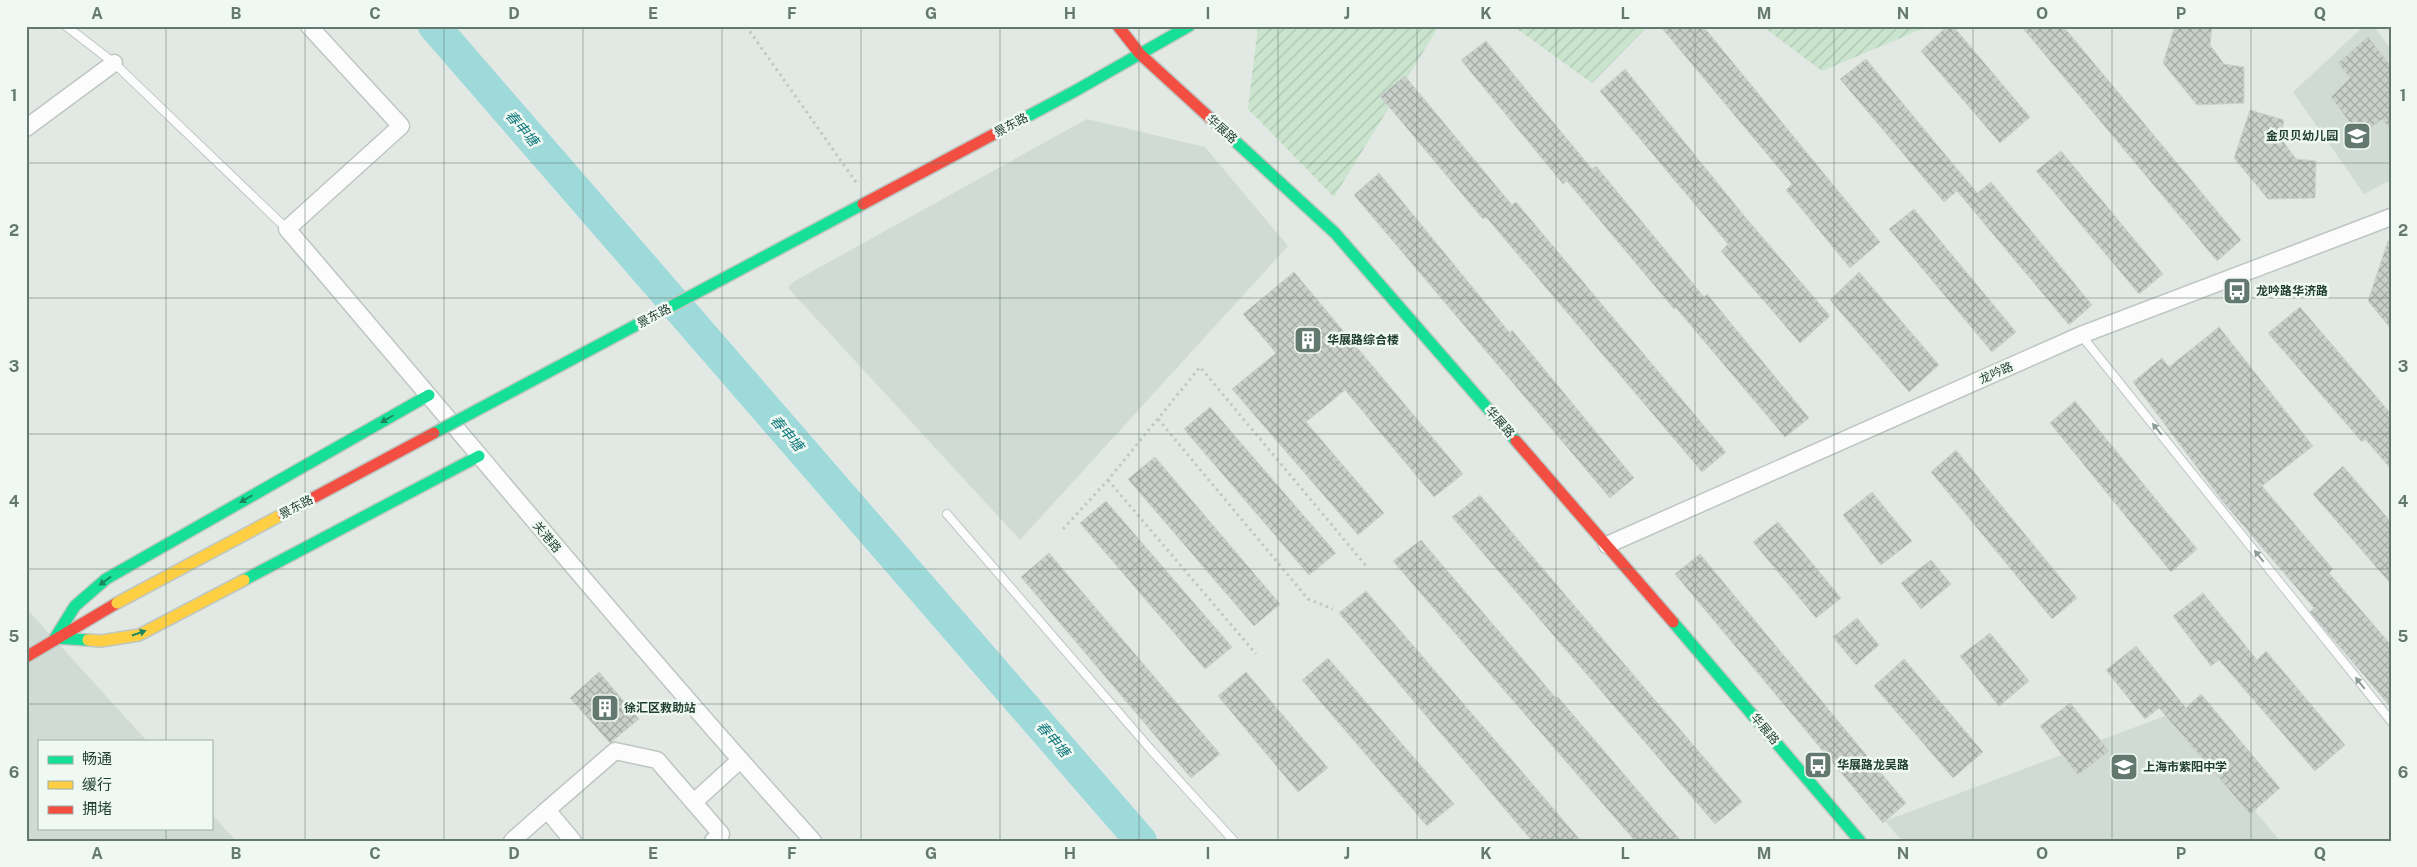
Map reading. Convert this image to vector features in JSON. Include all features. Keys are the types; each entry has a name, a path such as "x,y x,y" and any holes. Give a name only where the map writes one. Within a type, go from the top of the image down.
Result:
{"street":[{"path":"287,229 401,126 309,26"},
{"name":"华展路","path":"1118,26 1140,54 1335,233 1608,545 1860,841"},
{"name":"景东路","path":"55,638 116,603 1076,91 1189,26"},
{"path":"26,128 114,63"},
{"name":"龙吟路","path":"1608,545 2082,335 2391,217"},
{"name":"关港路","path":"287,229 740,760 813,841"},
{"path":"26,656 55,638 74,606 106,579 429,395"},
{"path":"55,638 101,641 139,635 479,456"},
{"path":"512,841 615,751 657,760 694,802 720,838"},
{"path":"694,802 740,760"},
{"path":"547,810 573,841"}],"lane":[{"path":"66,26 114,63 287,229"},
{"path":"2082,335 2391,721"},
{"path":"947,514 1152,751 1234,841"}],"path":[{"path":"746,26 869,201"},
{"path":"1063,529 1108,480 1200,367 1367,567"},
{"path":"1158,419 1308,599 1333,609"},
{"path":"1108,480 1256,654"}],"shaded area":[{"name":"金贝贝幼儿园","path":"2364,26 2373,26 2391,49 2391,180 2364,194 2293,92"},
{"path":"1087,119 1205,147 1288,246 1020,540 788,288 793,282"},
{"path":"26,608 146,740 38,740 38,830 212,830 212,814 236,841 26,841"},
{"name":"上海市紫阳中学","path":"2173,713 2280,841 1902,841 1885,821"}],"green space":[{"path":"1258,26 1439,26 1334,197 1248,109"},
{"path":"1513,26 1648,26 1592,83"},
{"path":"1762,26 1929,26 1822,71"}],"building":[{"path":"1660,26 1703,26 1880,242 1850,268 1786,190 1792,184"},
{"path":"1947,26 1953,26 2030,117 2000,143 1921,51"},
{"path":"2021,26 2063,26 2241,240 2217,261"},
{"path":"2175,26 2212,26 2210,45 2224,64 2244,67 2244,103 2197,105 2163,63"},
{"path":"2368,37 2391,66 2391,130 2382,119 2360,136 2331,97 2350,78 2338,63"},
{"path":"1486,41 1592,169 1596,166 1704,297 1707,294 1809,418 1785,437 1676,308 1674,309 1567,181 1563,184 1461,60"},
{"path":"1866,59 1977,193 1991,182 2092,305 2069,325 1957,191 1944,202 1840,79"},
{"path":"1625,69 1746,218 1830,316 1800,343 1721,251 1728,244 1600,91"},
{"path":"1405,76 1512,205 1516,202 1726,452 1702,472 1486,217 1483,219 1380,96"},
{"path":"2250,110 2284,120 2281,139 2296,159 2316,161 2315,198 2268,199 2234,158"},
{"path":"2061,151 2163,274 2139,294 2036,171"},
{"path":"1379,173 1510,333 1512,330 1634,478 1610,498 1354,195"},
{"path":"1914,209 2016,332 1992,352 1889,229"},
{"path":"2388,241 2391,241 2391,329 2368,301"},
{"path":"1294,272 1463,474 1434,497 1345,390 1306,422 1384,513 1358,535 1232,389 1276,353 1243,314"},
{"path":"1859,272 1939,365 1909,392 1830,300"},
{"path":"2300,307 2391,414 2391,469 2365,439 2362,442 2268,333"},
{"path":"2219,327 2313,446 2262,486 2333,569 2329,573 2391,645 2391,707 2310,612 2314,608 2224,503 2133,382 2162,358 2169,367"},
{"path":"2075,401 2197,549 2171,572 2050,423"},
{"path":"1210,407 1336,553 1309,575 1184,429"},
{"path":"1956,450 2077,598 2052,619 1931,472"},
{"path":"1155,457 1280,604 1254,626 1128,479"},
{"path":"2343,466 2391,522 2391,584 2313,494"},
{"path":"1872,492 1912,541 1881,565 1843,515"},
{"path":"1480,495 1742,802 1715,824 1452,517"},
{"path":"1106,501 1232,647 1205,669 1080,523"},
{"path":"1778,522 1841,598 1816,618 1753,542"},
{"path":"1421,540 1681,841 1635,841 1515,703 1393,561"},
{"path":"1049,553 1220,754 1191,778 1021,577"},
{"path":"1700,554 1906,803 1883,823 1675,574"},
{"path":"1931,560 1951,584 1921,609 1901,583"},
{"path":"1366,591 1581,841 1532,841 1339,613"},
{"path":"2203,593 2257,660 2266,651 2345,745 2315,771 2219,660 2211,666 2173,616"},
{"path":"1857,618 1879,645 1856,665 1833,637"},
{"path":"1990,633 2029,681 1999,706 1960,656"},
{"path":"2136,646 2186,708 2201,694 2280,788 2250,814 2159,708 2145,719 2106,670"},
{"path":"1328,658 1454,804 1427,826 1302,680"},
{"path":"1904,659 1983,752 1953,778 1874,686"},
{"name":"徐汇区救助站","path":"599,672 639,719 610,743 570,698"},
{"path":"1246,672 1328,768 1298,792 1218,696"},
{"path":"2070,703 2109,751 2078,775 2040,726"}],"waterway":[{"name":"春申塘","path":"434,26 1141,841"}],"traffic: fast":[{"path":"1075,91 1189,26"},
{"path":"1013,124 1075,91"},
{"path":"1211,119 1335,233 1516,441"},
{"path":"434,433 863,204"},
{"path":"88,640 55,638 75,606 106,579 429,395"},
{"path":"244,580 479,456"},
{"path":"1673,622 1860,841"}],"traffic: slow":[{"path":"117,603 283,514"},
{"path":"88,640 101,641 139,635 244,580"}],"traffic: jam":[{"path":"1118,26 1140,54 1211,119"},
{"path":"863,204 1013,124"},
{"path":"283,514 434,433"},
{"path":"1516,441 1673,622"},
{"path":"26,657 117,603"}],"place":[{"name":"金贝贝幼儿园","path":"2357,136"},
{"name":"龙吟路华济路","path":"2237,291"},
{"name":"华展路综合楼","path":"1308,340"},
{"name":"徐汇区救助站","path":"605,708"},
{"name":"华展路龙吴路","path":"1818,765"},
{"name":"上海市紫阳中学","path":"2124,767"}]}
